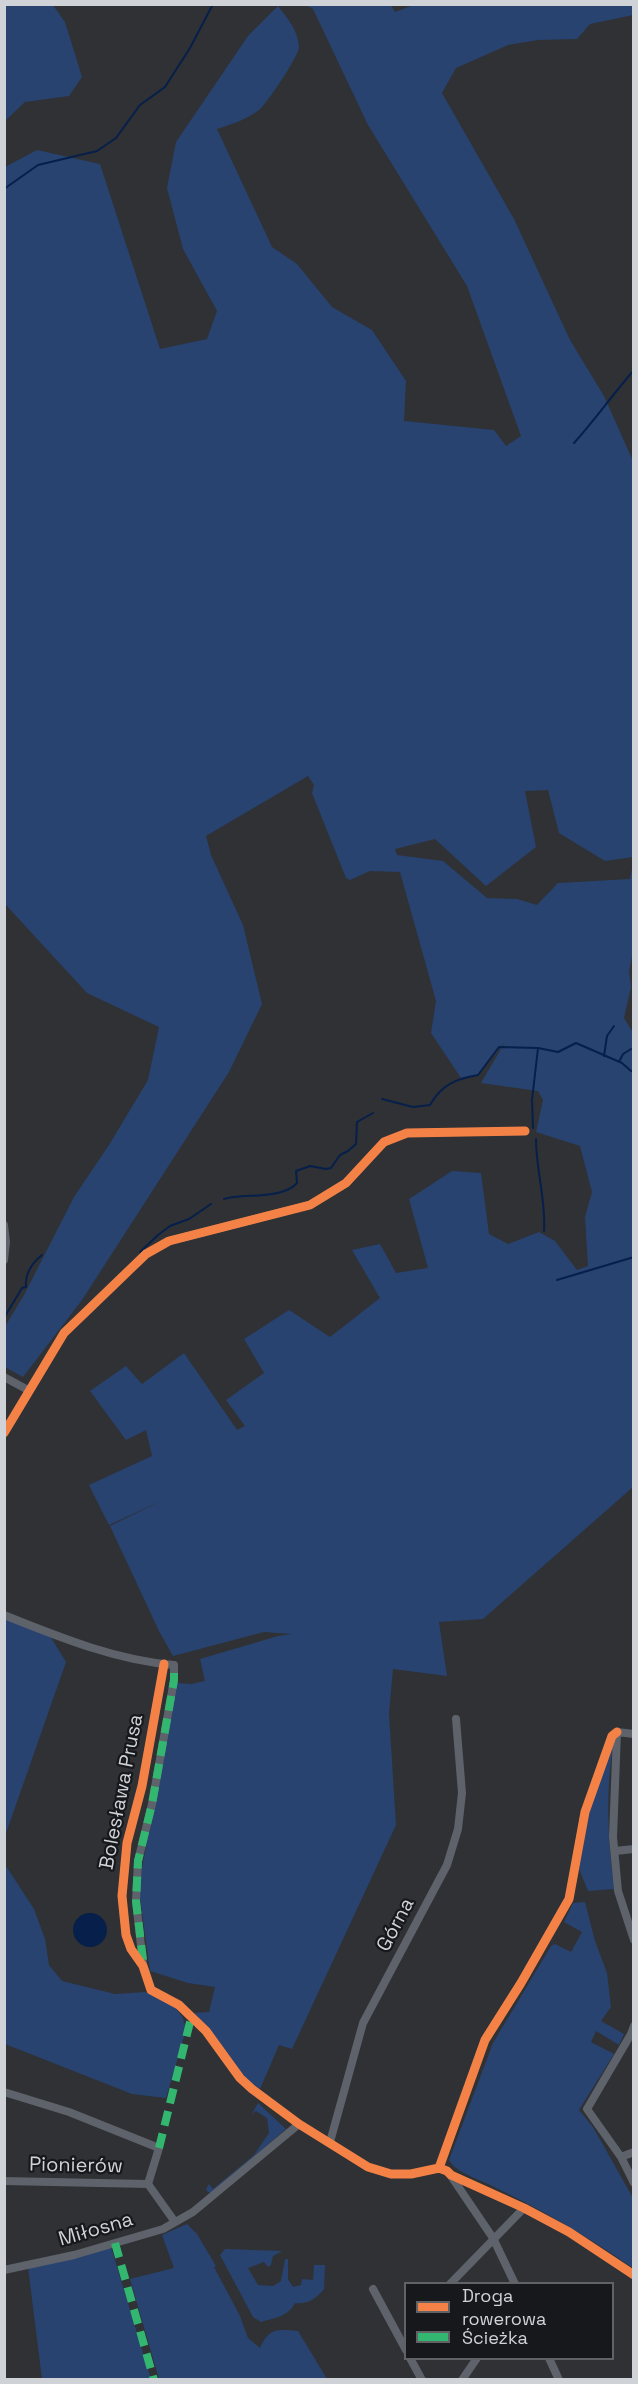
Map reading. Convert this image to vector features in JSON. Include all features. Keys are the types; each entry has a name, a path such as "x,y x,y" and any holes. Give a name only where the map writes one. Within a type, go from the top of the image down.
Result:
{"street":[{"path":"4,1433 64,1333 146,1254 169,1241 310,1205 346,1183 384,1142 407,1133 525,1131"},
{"path":"4,1226 6,1242 4,1260"},
{"path":"4,1377 28,1390"},
{"path":"4,1615 98,1650 174,1665 174,1680 152,1804 138,1861 136,1900 143,1966"},
{"name":"Bolesława Prusa","path":"164,1664 142,1786 123,1866 122,1896 126,1935 131,1949 143,1966 151,1990 178,2005 206,2031 240,2078 299,2124 368,2167 380,2171 411,2174 439,2168"},
{"name":"Górna","path":"330,2142 363,2023 447,1865 458,1829 462,1793 456,1719"},
{"path":"618,1732 613,1837 618,1891 633,1940"},
{"path":"515,2282 493,2238 451,2175 439,2168 485,2040 569,1899 585,1812 612,1736 618,1732 633,1734"},
{"path":"615,1851 633,1849"},
{"path":"633,2026 631,2034 587,2109 621,2157 633,2183"},
{"path":"4,2092 69,2112 159,2148 148,2184 175,2222"},
{"name":"Miłosna","path":"4,2270 163,2229 193,2212 299,2124"},
{"path":"621,2157 633,2152"},
{"path":"451,2175 524,2208 569,2232 633,2275"},
{"name":"Pionierów","path":"4,2181 148,2184"},
{"path":"451,2282 524,2208"},
{"path":"373,2289 404,2343"},
{"path":"411,2360 422,2379"},
{"path":"462,2379 476,2360"},
{"path":"550,2360 558,2379"}],"shaded area":[{"path":"5,4 53,5 65,22 82,77 69,96 25,102 5,121"},
{"path":"416,4 633,5 633,15 590,24 577,39 538,40 508,45 456,68 442,93 514,219 570,340 604,396 633,461 633,857 605,861 559,833 548,790 525,791 536,847 486,886 435,839 395,849 397,855 443,861 487,898 517,899 537,905 558,883 630,879 633,864 634,947 629,971 631,987 624,1018 634,1034 633,1487 483,1619 439,1622 447,1676 393,1669 389,1713 396,1825 292,2049 279,2045 260,2089 245,2078 217,2039 194,2013 209,2012 215,1987 188,1983 150,1971 140,1898 140,1878 177,1683 191,1684 205,1681 200,1659 292,1634 264,1632 173,1656 110,1526 163,1500 109,1525 89,1485 152,1456 146,1430 126,1440 90,1391 126,1366 142,1384 184,1353 237,1430 245,1426 226,1400 264,1373 244,1339 289,1310 330,1337 380,1298 352,1250 380,1244 396,1273 428,1268 409,1199 452,1171 481,1173 489,1234 508,1244 539,1232 555,1241 577,1270 588,1266 585,1217 592,1192 580,1146 536,1132 543,1100 538,1091 481,1083 505,1042 478,1075 461,1078 431,1033 436,1001 400,872 370,871 350,880 346,878 312,793 314,785 308,776 206,836 211,855 243,925 262,1004 229,1072 82,1300 23,1377 5,1367 4,1328 24,1295 74,1197 148,1080 159,1027 87,993 5,904 5,167 37,150 100,164 160,349 207,339 217,311 183,249 167,188 176,142 248,36 278,6 297,35 298,52 275,90 259,110 244,119 217,129 272,247 297,264 332,307 372,330 406,381 404,421 494,430 506,446 521,436 467,286 368,125 313,9 306,5 391,5 395,12"},
{"path":"5,1618 50,1636 66,1662 5,1836"},
{"path":"614,1741 609,1777 608,1815 614,1889 588,1891 579,1869 590,1808"},
{"path":"4,1863 34,1909 45,1939 49,1965 62,1981 115,1994 146,1992 175,2007 183,2018 186,2030 166,2098 132,2094 5,2044"},
{"path":"585,1902 595,1941 607,1973 611,2007 601,2021 624,2034 619,2045 596,2031 591,2042 614,2054 579,2110 593,2127 633,2198 633,2268 544,2213 461,2171 449,2160 493,2043 551,1946 555,1944 571,1952 582,1932 564,1922 573,1903"},
{"path":"90,1913 102,1918 107,1930 102,1942 90,1947 78,1942 73,1930 78,1918"},
{"path":"258,2103 286,2129 211,2193 208,2192 206,2189 209,2184 213,2189 254,2155 269,2133 267,2118 256,2111 252,2114"},
{"path":"187,2224 197,2234 216,2266 214,2267 240,2316 248,2338 260,2348 270,2333 284,2330 298,2331 327,2379 159,2379 130,2279 174,2268 162,2235"},
{"path":"111,2247 151,2379 42,2379 28,2267"},
{"path":"225,2249 282,2251 273,2256 271,2265 268,2267 264,2262 248,2268 258,2285 273,2286 281,2281 285,2259 288,2259 288,2279 293,2287 301,2285 302,2279 313,2280 314,2265 325,2265 324,2289 311,2300 295,2303 285,2314 261,2322 253,2317 220,2255"}],"waterway":[{"path":"4,189 38,165 97,151 116,138 140,105 165,87 190,48 213,4"},
{"path":"574,443 634,370"},
{"path":"604,1056 607,1036 614,1026"},
{"path":"382,1099 413,1107 430,1105 445,1087 463,1078 478,1075 499,1047 538,1048 558,1052 576,1043 622,1063 634,1071"},
{"path":"533,1128 532,1100 538,1048"},
{"path":"619,1062 623,1054 631,1049"},
{"path":"224,1199 282,1192 297,1183 296,1171 310,1166 331,1168 340,1155 356,1144 357,1122 373,1113"},
{"path":"536,1139 544,1208 544,1231"},
{"path":"140,1252 170,1226 189,1219 211,1204"},
{"path":"4,1318 22,1288 26,1287 30,1269 42,1255"},
{"path":"557,1280 634,1257"}],"marked path":[{"path":"143,1960 136,1901 138,1861 152,1804 174,1680 174,1665"},
{"path":"159,2148 191,2018"},
{"path":"115,2243 154,2380"}],"cycle path":[{"path":"4,1433 64,1333 146,1254 169,1241 310,1205 346,1183 384,1142 407,1133 525,1131"},
{"path":"164,1664 142,1786 127,1843 122,1896 126,1935 131,1949 143,1966 151,1990 179,2005 206,2031 240,2078 252,2089 299,2124 368,2167 391,2174 411,2174 439,2168 447,2171 569,2232 634,2275"},
{"path":"439,2168 485,2040 569,1899 585,1812 612,1736 617,1732"}]}
